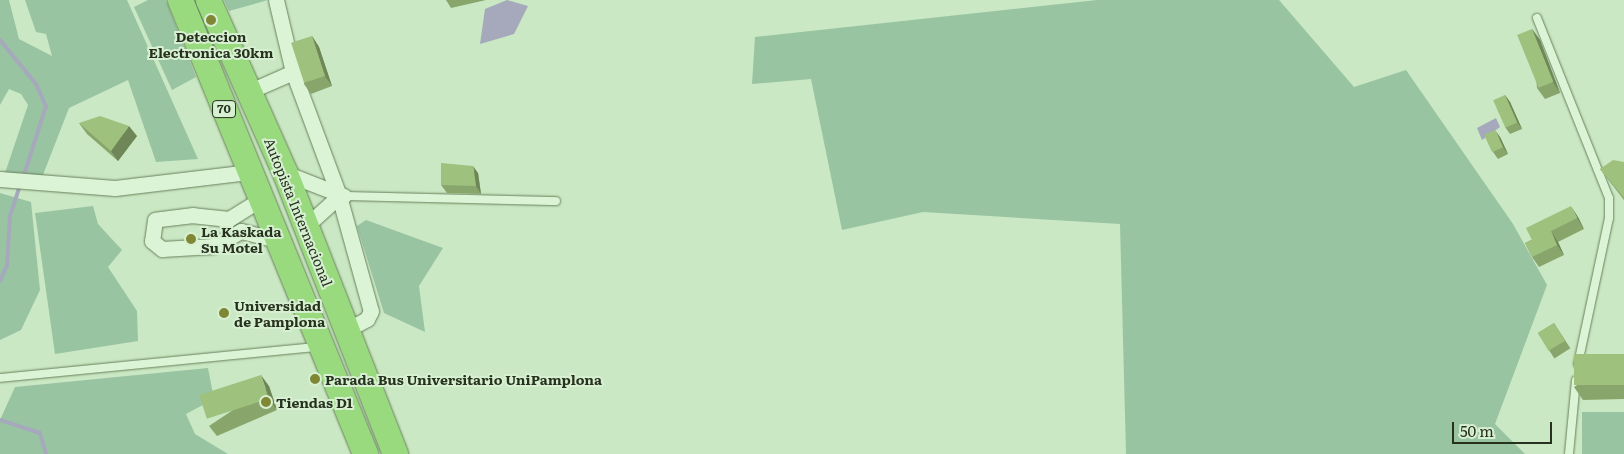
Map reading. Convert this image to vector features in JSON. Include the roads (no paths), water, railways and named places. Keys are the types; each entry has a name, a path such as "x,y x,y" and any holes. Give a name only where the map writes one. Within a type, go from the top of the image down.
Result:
{"highway":[{"name":"70","path":"180,0 319,347 365,454"},
{"name":"Autopista Internacional","path":"208,0 250,91 285,174 395,454"}],"street":[{"path":"276,0 293,72 344,196 371,311 368,319 346,330"},
{"path":"250,91 293,72"},
{"path":"0,179 115,188 250,172"},
{"path":"285,174 344,196"},
{"path":"306,226 344,196"},
{"path":"261,199 236,218 221,219 193,215 155,220 152,241 162,249 213,246 226,236 240,231 277,240"},
{"path":"221,219 226,236"}],"lane":[{"path":"1537,18 1609,198 1609,218 1582,362 1569,454"},
{"path":"344,196 556,200"},
{"path":"0,378 319,347"}],"water":[{"path":"507,0 528,6 514,34 480,44 485,9"},
{"path":"1496,118 1500,127 1482,140 1477,128"}],"waterway":[{"path":"0,40 36,84 46,106 23,178"},
{"path":"0,281 7,265 10,216 20,185"},
{"path":"0,420 40,433 46,454"}],"place":[{"name":"Deteccion Electronica 30km","path":"211,20"},
{"name":"La Kaskada Su Motel","path":"191,239"},
{"name":"Universidad de Pamplona","path":"224,313"},
{"name":"Parada Bus Universitario UniPamplona","path":"315,379"},
{"name":"Tiendas D1","path":"266,402"}]}
